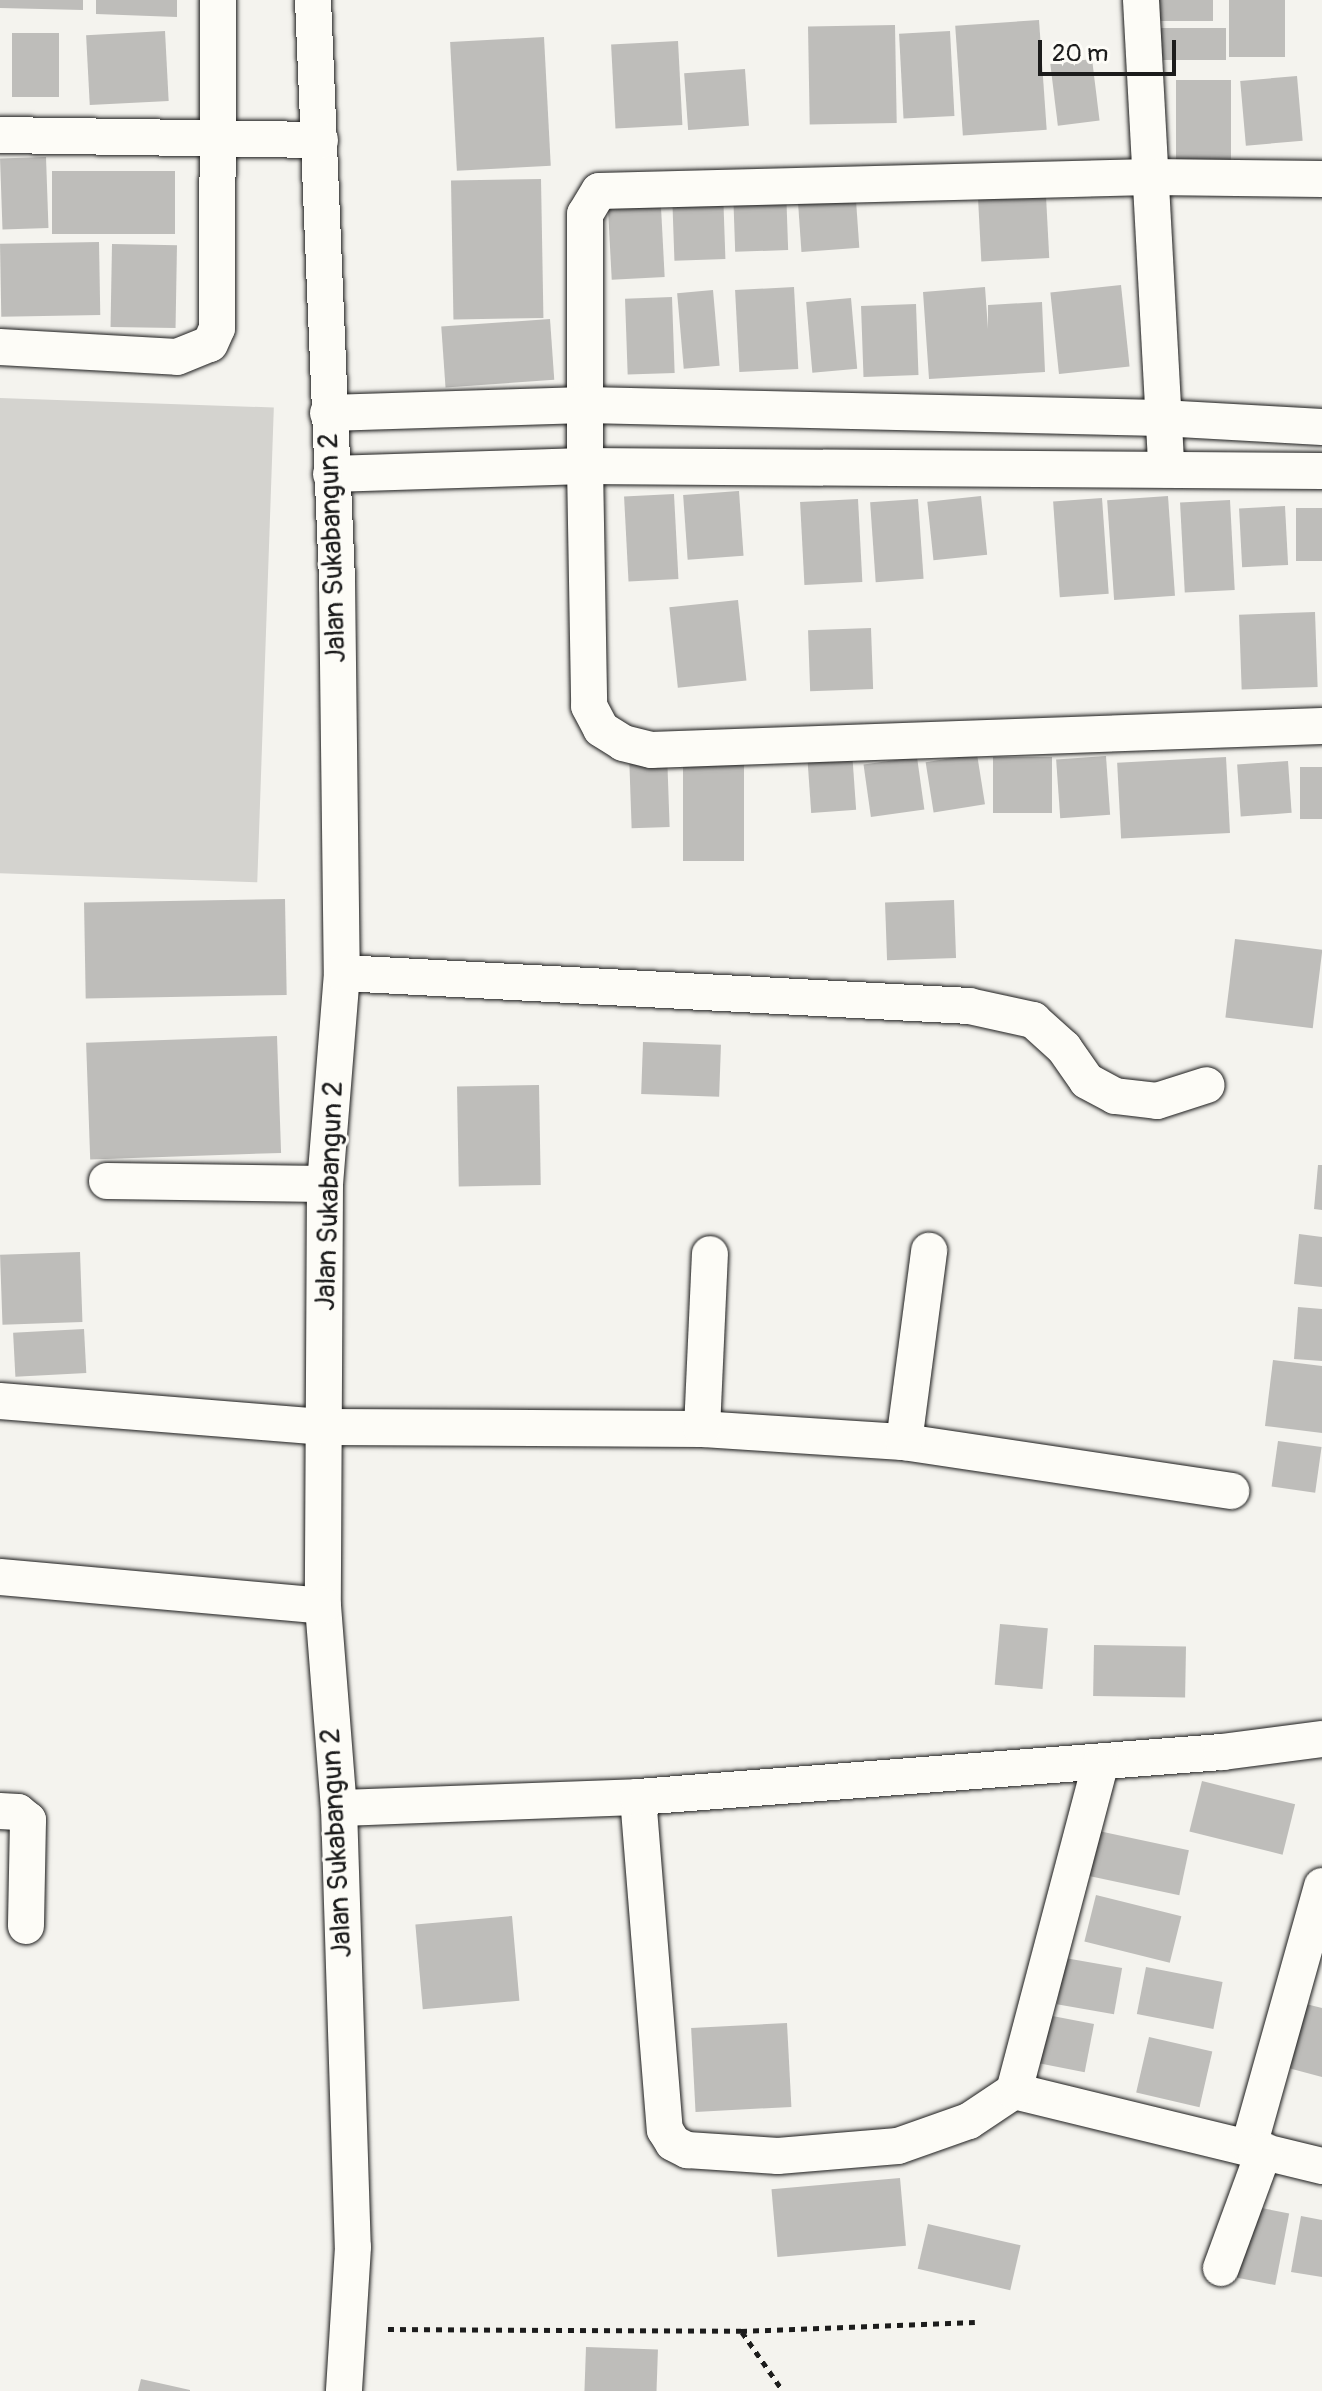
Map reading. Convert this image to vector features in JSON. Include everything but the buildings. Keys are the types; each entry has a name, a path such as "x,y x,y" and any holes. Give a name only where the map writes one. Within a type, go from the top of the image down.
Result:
{"street":[{"path":"0,347 177,357 210,344 217,328 218,0"},
{"name":"Jalan Sukabangun 2","path":"313,0 331,474 342,973 325,1184 323,1606 339,1808 353,2247 344,2391"},
{"path":"1141,0 1166,469"},
{"path":"0,135 320,140"},
{"path":"1322,179 1151,177 599,191 585,214 589,706 601,729 623,743 651,750 1322,726"},
{"path":"328,413 585,405 1161,418 1322,427"},
{"path":"331,474 585,466 1322,471"},
{"path":"342,973 969,1006 1033,1020 1064,1048 1087,1081 1115,1096 1157,1101 1207,1085"},
{"path":"107,1181 325,1184"},
{"path":"904,1442 929,1251"},
{"path":"702,1429 710,1254"},
{"path":"0,1401 325,1427 702,1429 904,1442 1231,1491"},
{"path":"0,1577 323,1606"},
{"path":"339,1808 638,1797 1101,1762 1322,1739"},
{"path":"638,1797 665,2130 673,2143 687,2150 778,2156 898,2146 969,2121 1014,2091 1101,1762"},
{"path":"0,1811 18,1812 28,1820 26,1926"},
{"path":"1221,2268 1256,2148 1322,1886"},
{"path":"1014,2091 1322,2166"}],"path":[{"path":"348,2329 741,2331 975,2322"},
{"path":"741,2331 783,2391"}],"shaded area":[{"path":"0,398 274,408 257,882 0,873"}]}
